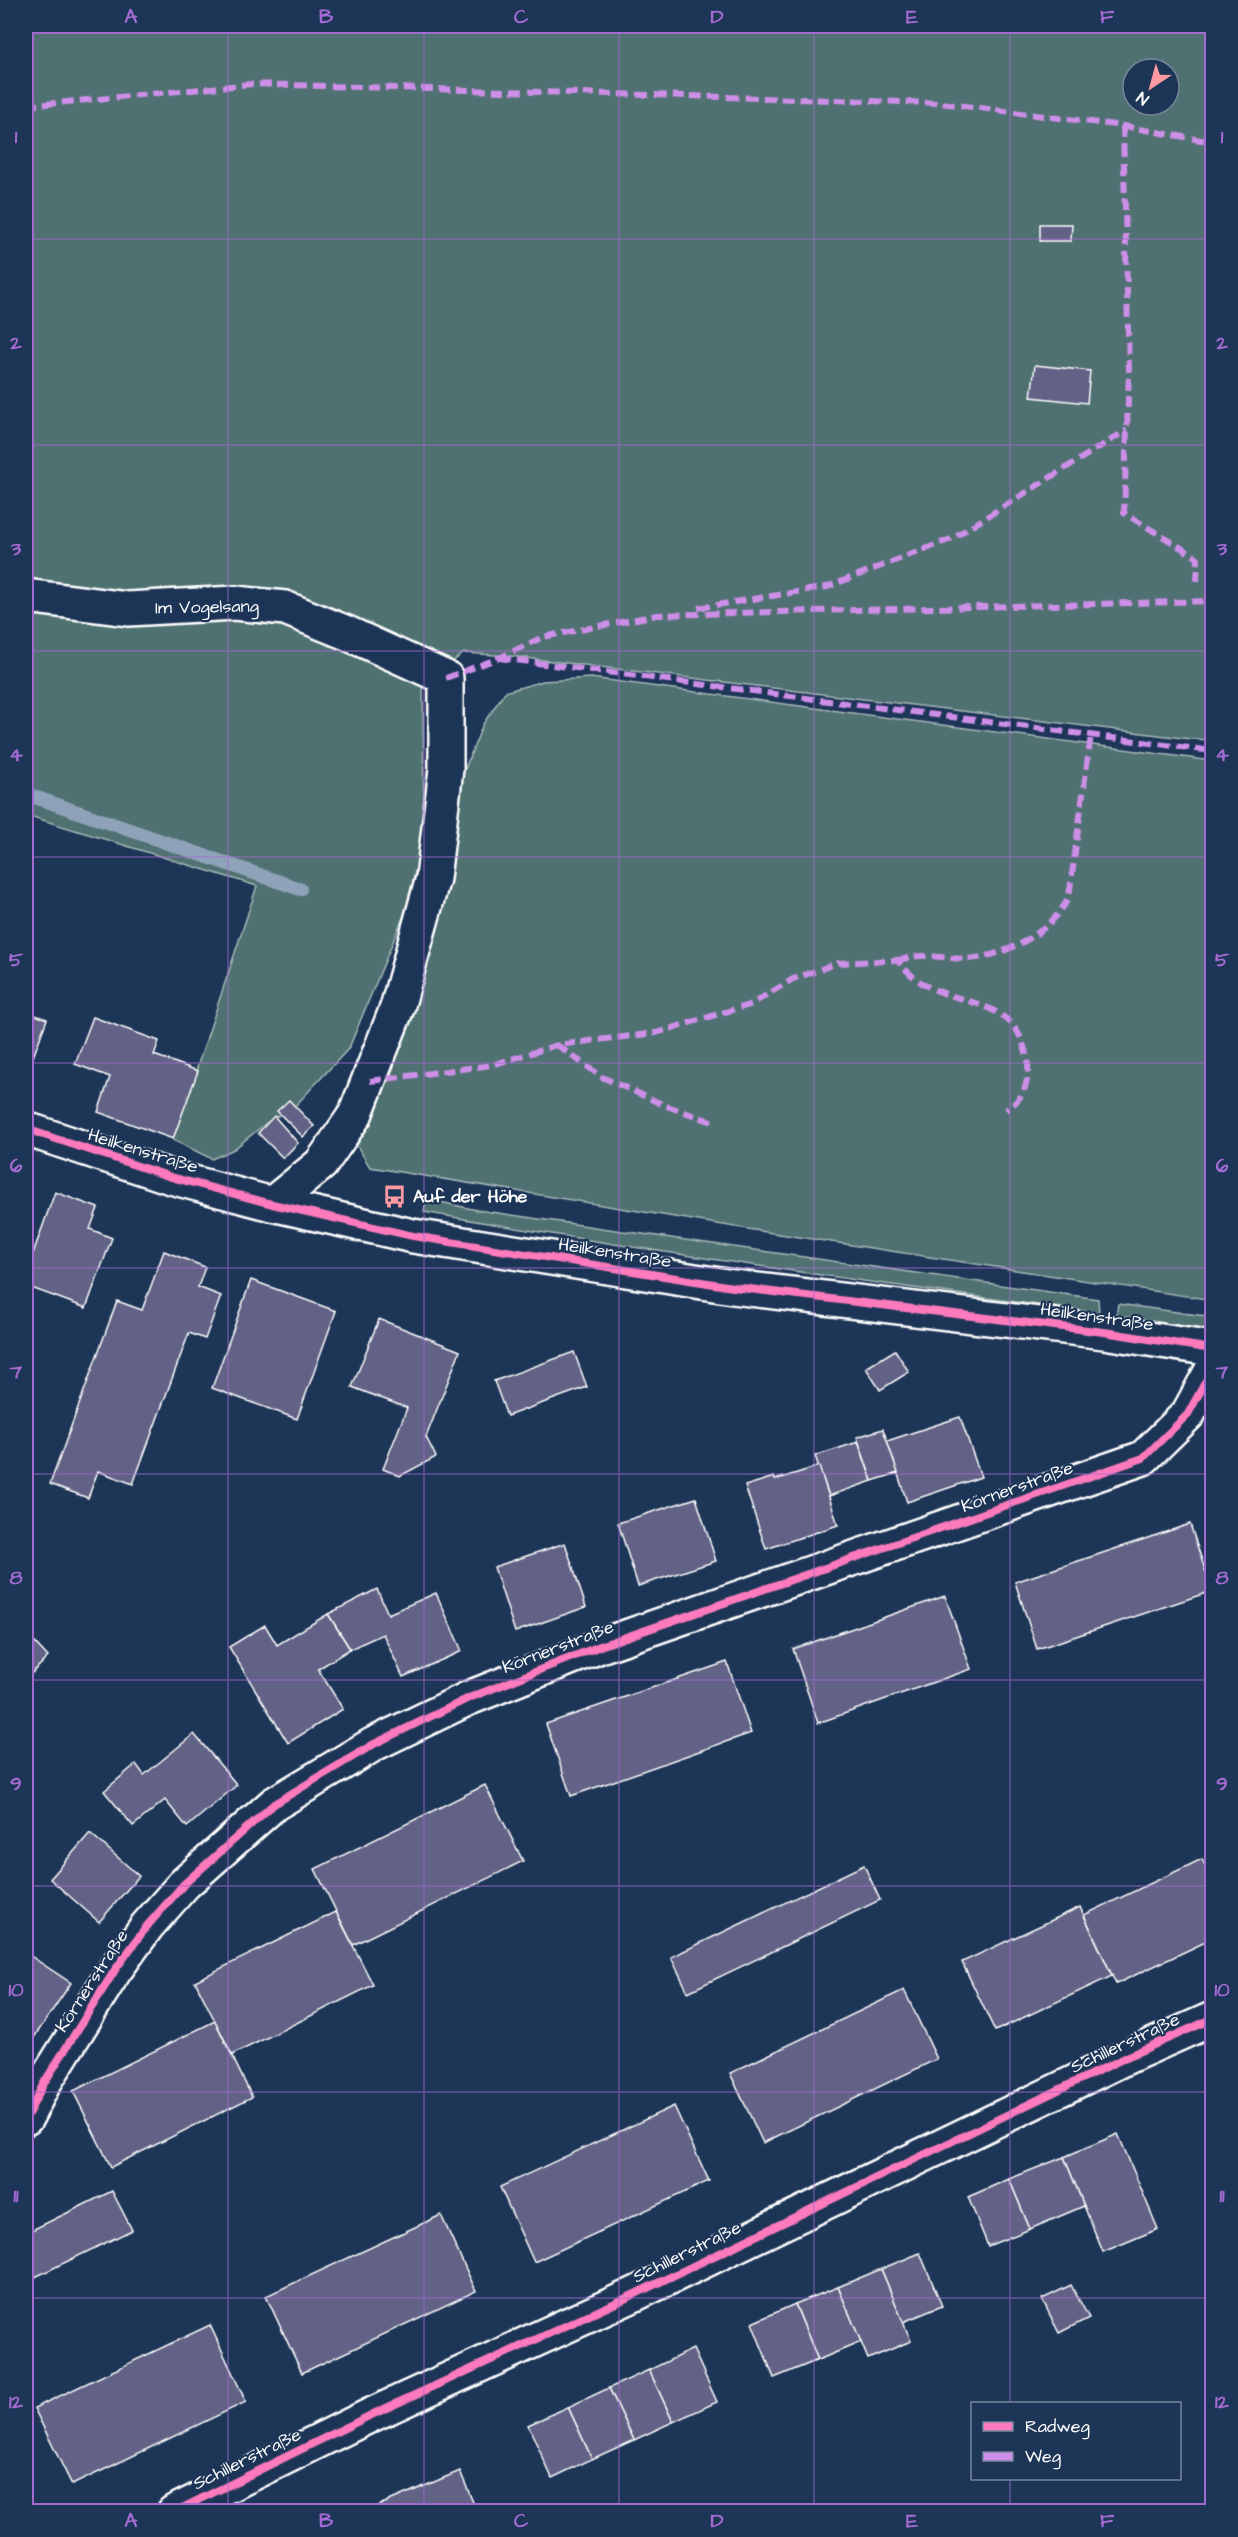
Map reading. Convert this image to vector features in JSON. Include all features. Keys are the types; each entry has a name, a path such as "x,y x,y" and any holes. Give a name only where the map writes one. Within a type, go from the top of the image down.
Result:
{"street":[{"name":"Im Vogelsang","path":"26,596 128,609 235,603 285,608 446,678 446,769 433,878 397,1008 355,1115 321,1164 272,1204"},
{"name":"Heilkenstraße","path":"26,1129 171,1177 272,1204 413,1236 733,1287 1104,1332 1212,1349"},
{"name":"Körnerstraße","path":"26,2118 44,2083 109,1980 147,1926 184,1884 274,1804 374,1744 469,1698 600,1646 1143,1458 1188,1414 1212,1370"},
{"name":"Schillerstraße","path":"174,2511 369,2416 633,2295 1131,2055 1212,2019"}],"green space":[{"path":"26,26 1212,26 1212,740 510,656 464,653 423,684 424,836 404,915 349,1048 296,1105 266,1123 234,1149 212,1159 173,1140 257,886 26,815"},
{"path":"591,678 1212,761 1212,1300 766,1232 370,1167 357,1146 372,1114 413,1002 450,881 462,776 483,724 505,692 543,681"},
{"path":"426,1199 477,1210 1098,1299 1099,1313 761,1266 508,1227 424,1212"},
{"path":"1118,1304 1212,1317 1212,1330 1116,1317"}],"building":[{"path":"1040,224 1072,224 1071,241 1040,241"},
{"path":"1035,365 1090,371 1087,403 1031,397"},
{"path":"26,1012 47,1019 26,1076"},
{"path":"93,1017 159,1041 154,1055 198,1071 173,1139 98,1112 110,1077 75,1064"},
{"path":"289,1100 314,1126 303,1137 277,1111"},
{"path":"274,1116 298,1143 283,1158 258,1133"},
{"path":"55,1192 98,1208 90,1229 112,1238 86,1308 26,1286 26,1273"},
{"path":"164,1251 205,1267 198,1287 221,1296 205,1339 189,1333 133,1484 98,1471 88,1498 50,1484 117,1301 142,1310"},
{"path":"251,1280 336,1311 297,1419 212,1388"},
{"path":"379,1319 460,1351 426,1437 436,1457 400,1476 383,1469 407,1408 352,1387"},
{"path":"895,1350 909,1372 880,1390 866,1368"},
{"path":"574,1352 587,1387 507,1416 494,1381"},
{"path":"960,1417 981,1477 907,1502 887,1441"},
{"path":"883,1429 898,1473 872,1481 857,1437"},
{"path":"858,1442 872,1481 829,1496 815,1456"},
{"path":"819,1466 838,1525 766,1549 745,1486 774,1477 775,1480"},
{"path":"696,1498 716,1561 638,1586 618,1523"},
{"path":"1190,1524 1212,1591 1037,1649 1015,1582"},
{"path":"565,1543 586,1607 515,1632 494,1567"},
{"path":"377,1589 388,1614 436,1593 462,1651 403,1677 383,1634 350,1649 328,1614"},
{"path":"945,1596 971,1669 818,1723 793,1649"},
{"path":"328,1614 350,1649 318,1669 343,1709 288,1743 229,1647 265,1625 277,1645"},
{"path":"26,1633 48,1657 26,1679"},
{"path":"727,1662 751,1733 571,1796 546,1724"},
{"path":"194,1734 237,1785 187,1827 165,1800 133,1826 104,1791 136,1764 144,1775"},
{"path":"485,1785 523,1861 353,1945 315,1869"},
{"path":"90,1833 139,1876 99,1922 50,1879"},
{"path":"1202,1859 1212,1880 1212,1939 1116,1984 1084,1915"},
{"path":"864,1865 880,1900 688,1992 671,1957"},
{"path":"1080,1907 1112,1976 995,2031 962,1962"},
{"path":"336,1912 373,1985 232,2055 195,1981"},
{"path":"26,1953 71,1983 33,2039 26,2034"},
{"path":"904,1990 937,2059 763,2143 730,2073"},
{"path":"215,2021 252,2097 111,2167 73,2091"},
{"path":"674,2106 709,2181 534,2262 500,2187"},
{"path":"1212,2126 1212,2148 1205,2129"},
{"path":"1118,2134 1158,2229 1103,2252 1064,2157"},
{"path":"1064,2157 1084,2206 1030,2229 1009,2179"},
{"path":"1009,2179 1030,2229 988,2246 968,2197"},
{"path":"112,2191 132,2230 29,2280 26,2274 26,2233"},
{"path":"441,2215 476,2291 302,2373 266,2296"},
{"path":"920,2253 942,2306 903,2322 881,2269"},
{"path":"881,2269 911,2341 868,2359 838,2287"},
{"path":"1071,2285 1089,2318 1059,2333 1042,2299"},
{"path":"838,2287 861,2342 818,2360 795,2304"},
{"path":"795,2304 818,2360 774,2378 752,2323"},
{"path":"210,2325 246,2402 72,2485 34,2408"},
{"path":"693,2349 717,2402 673,2422 649,2370"},
{"path":"649,2370 673,2422 634,2440 609,2388"},
{"path":"609,2388 634,2440 592,2459 568,2407"},
{"path":"568,2407 592,2459 552,2478 528,2425"},
{"path":"460,2471 477,2512 363,2512"}],"waterway":[{"path":"26,794 300,889"}],"marked path":[{"path":"26,106 252,84 940,103 1123,126 1212,142"},
{"path":"1123,126 1129,372 1124,513 1198,558 1197,581"},
{"path":"698,608 827,587 951,539 1127,430"},
{"path":"446,678 499,658 543,637 657,615 1212,601"},
{"path":"499,658 1212,751"},
{"path":"897,960 917,956 969,959 990,955 1030,938 1052,920 1069,897 1091,735"},
{"path":"370,1081 492,1065 557,1045 656,1033 752,1004 793,979 838,963 897,960 914,977 928,986 945,994 984,1006 1007,1019 1015,1029 1027,1056 1027,1078 1022,1094 1006,1110"},
{"path":"557,1045 602,1077 664,1105 716,1123"}],"cycle path":[{"path":"26,1129 171,1177 272,1204 413,1236 733,1287 1104,1332 1212,1349"},
{"path":"26,2118 44,2083 115,1970 147,1926 184,1884 274,1804 374,1744 469,1698 600,1646 1143,1458 1188,1414 1212,1370"},
{"path":"174,2512 369,2416 633,2295 1131,2055 1212,2019"}],"place":[{"name":"Auf der Höhe","path":"395,1196"}]}
